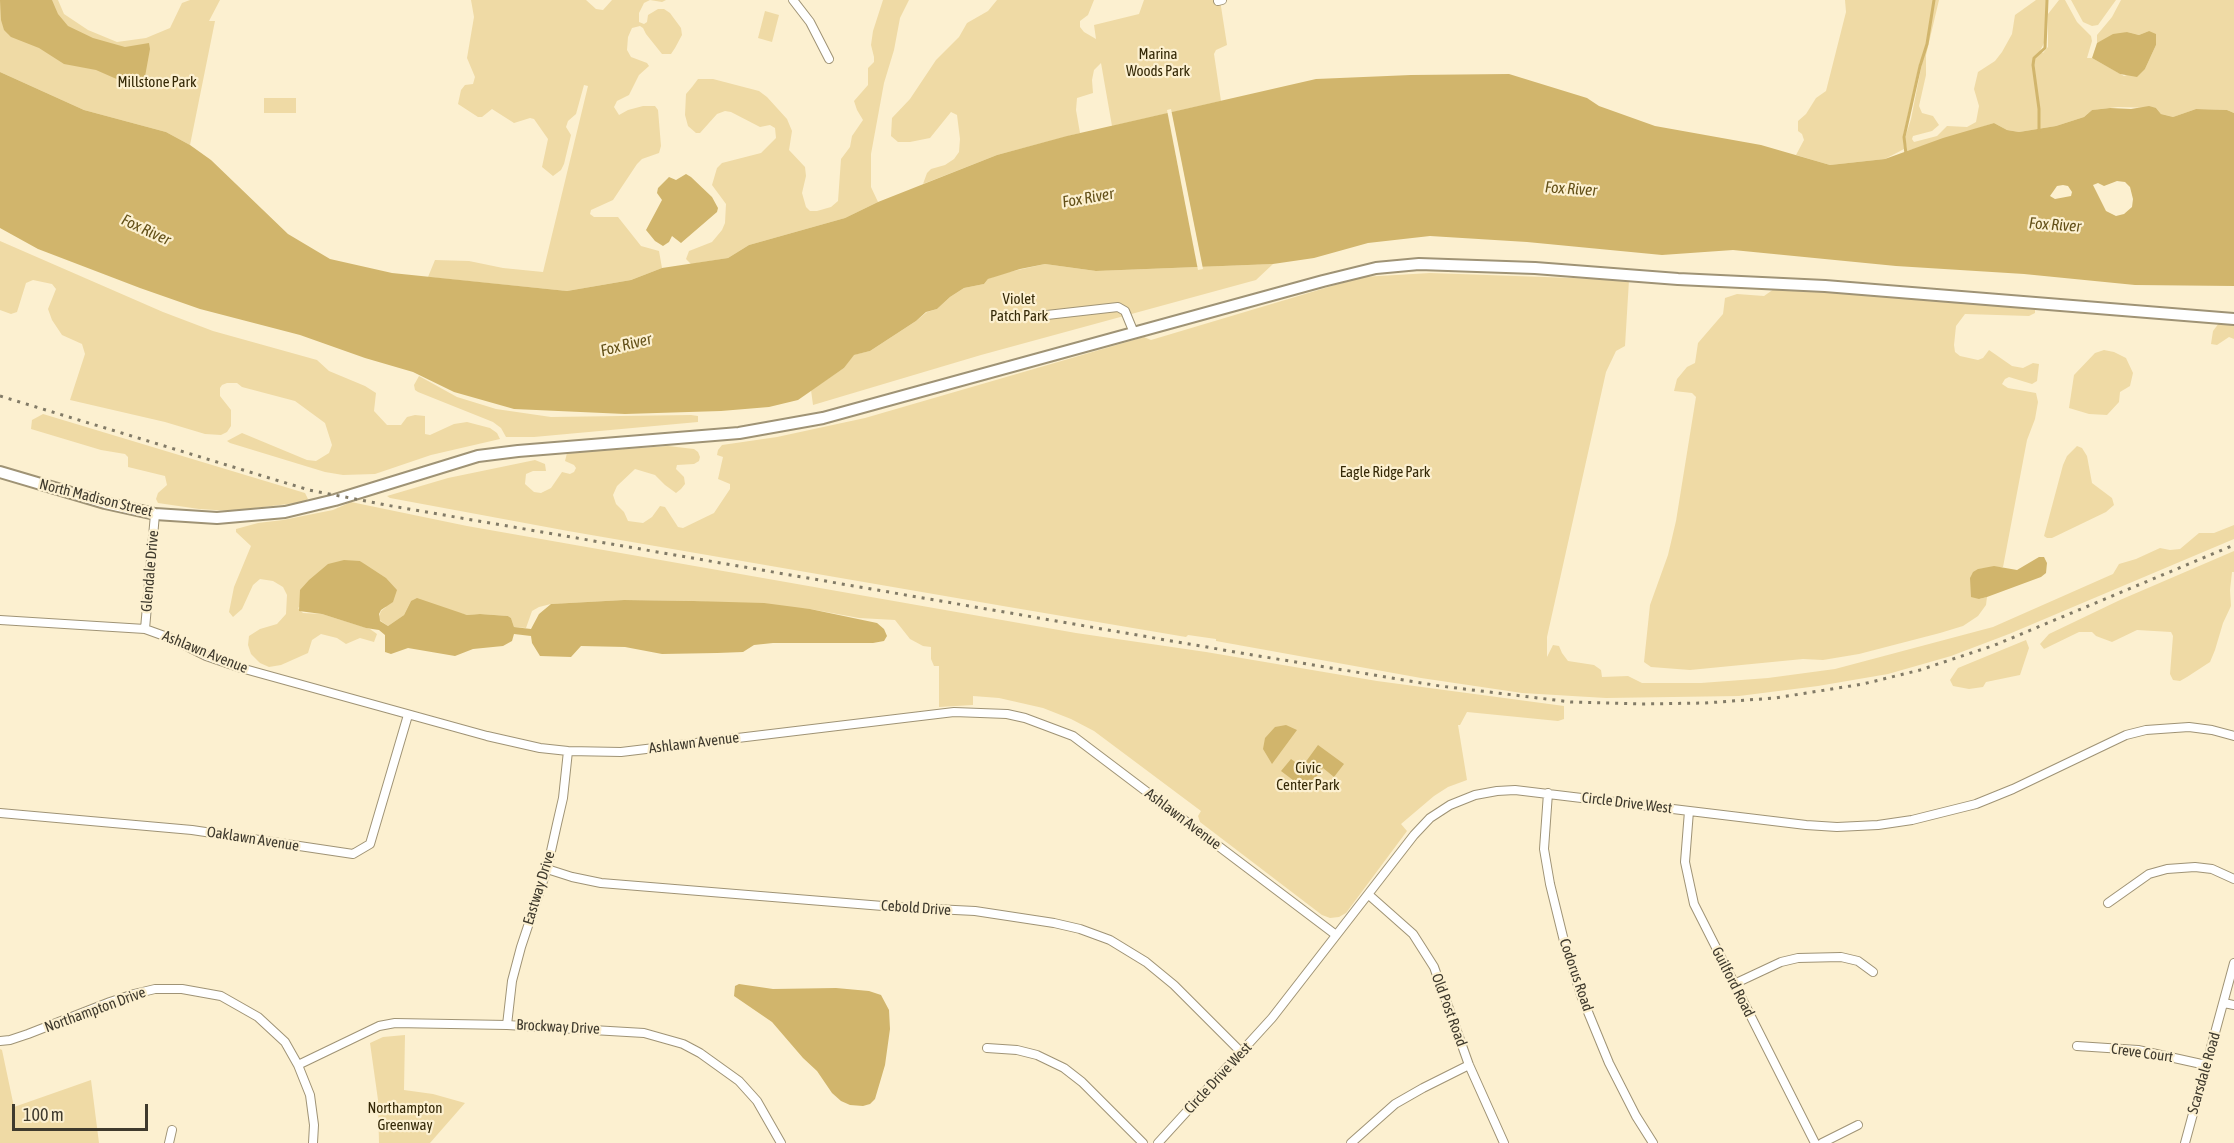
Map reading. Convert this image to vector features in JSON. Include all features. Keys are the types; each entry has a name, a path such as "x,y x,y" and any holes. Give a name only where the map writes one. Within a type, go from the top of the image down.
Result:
{"street":[{"path":"793,0 810,22 829,59"},
{"name":"North Madison Street","path":"0,472 105,503 155,514 217,518 285,512 335,500 478,456 739,434 823,418 1365,270 1419,264 1535,268 1874,290 2234,319"},
{"path":"1038,316 1118,307 1125,311 1134,333"},
{"name":"Glendale Drive","path":"145,629 155,514"},
{"name":"Ashlawn Avenue","path":"0,620 145,629 170,638 206,656 240,668 487,736 568,752 631,751 954,712 1025,718 1073,736 1336,935"},
{"name":"Oaklawn Avenue","path":"0,813 192,830 352,854 370,844 408,715"},
{"name":"Circle Drive West","path":"1158,1143 1272,1018 1414,835 1430,818 1450,805 1475,795 1515,790 1836,826 1878,825 1912,820 1976,804 2013,789 2126,735 2169,727 2189,727 2234,736"},
{"name":"Eastway Drive","path":"507,1025 512,981 520,947 547,869 563,798 568,752"},
{"name":"Codorus Road","path":"1548,793 1544,849 1564,941 1581,994 1609,1063 1636,1116 1653,1143"},
{"name":"Guilford Road","path":"1689,811 1685,862 1688,882 1701,919 1815,1143"},
{"path":"2108,903 2149,874 2167,869 2195,867 2212,869 2234,879"},
{"name":"Cebold Drive","path":"547,869 601,883 883,906 975,911 1080,929 1110,940 1146,962 1175,986 1242,1053"},
{"name":"Old Post Road","path":"1369,895 1413,934 1434,967 1469,1065 1504,1143"},
{"path":"1734,984 1780,962 1798,958 1841,957 1858,961 1873,972"},
{"name":"Scarsdale Road","path":"2185,1143 2234,963"},
{"name":"Northampton Drive","path":"0,1041 28,1034 134,994 155,989 182,989 221,996 248,1010 271,1027 285,1042 298,1065 310,1095 314,1125 313,1143"},
{"path":"2224,1003 2234,1005"},
{"name":"Brockway Drive","path":"298,1065 379,1026 414,1023 507,1025 644,1033 683,1044 713,1061 739,1081 757,1101 781,1143"},
{"name":"Creve Court","path":"2077,1046 2138,1050 2206,1065"},
{"path":"987,1048 1017,1050 1037,1055 1064,1068 1082,1082 1143,1143"},
{"path":"1351,1143 1395,1104 1469,1065"},
{"path":"1822,1143 1858,1125"},
{"path":"170,1143 171,1130"}],"green space":[{"name":"Millstone Park","path":"0,0 58,0 64,14 88,30 117,42 146,38 170,28 182,3 190,0 220,0 209,21 215,21 190,145 166,132 84,110 0,72"},
{"path":"471,0 586,0 596,9 603,10 612,0 650,0 644,3 639,13 639,22 644,24 647,22 648,15 658,9 664,9 670,13 681,28 682,35 671,54 662,54 643,28 640,26 632,28 628,37 627,50 631,57 649,66 639,75 629,95 617,101 614,107 619,115 643,106 655,106 658,110 661,146 659,153 642,159 637,164 613,200 591,210 590,214 594,217 618,217 641,246 659,251 662,268 631,280 567,291 428,277 435,260 469,261 503,268 543,272 588,86 584,85 576,114 568,121 566,127 571,135 564,164 561,170 553,176 542,167 548,139 534,119 514,123 492,109 482,117 478,117 458,104 461,90 465,85 473,84 475,77 467,58 474,17"},
{"path":"883,0 909,0 900,18 894,50 884,83 871,154 871,187 878,202 845,218 749,245 728,258 691,264 686,259 689,251 712,242 725,223 726,204 712,185 717,168 722,163 761,153 776,138 775,128 770,125 760,127 725,111 717,114 700,133 696,133 688,126 685,115 686,94 698,79 713,79 759,91 767,97 787,119 792,131 789,150 805,167 806,176 802,193 806,207 810,211 817,211 831,207 838,201 841,159 850,147 852,136 863,120 854,101 868,85 868,68 874,62 871,45 873,31"},
{"name":"Marina Woods Park","path":"997,0 1094,0 1088,15 1080,21 1080,27 1096,39 1094,25 1139,14 1144,0 1220,0 1227,45 1216,50 1214,54 1221,101 1112,126 1101,63 1094,70 1093,93 1077,98 1076,110 1080,133 997,155 923,184 931,169 945,165 959,152 957,115 951,112 930,138 910,142 898,142 891,136 892,118 910,99 936,60 959,37 967,23 988,11"},
{"path":"1845,0 1939,0 1926,55 1926,75 1919,106 1922,113 1933,116 1939,125 1932,131 1913,136 1914,142 1937,136 1947,126 1967,127 1976,122 1979,106 1974,89 1978,72 1995,61 2002,52 2012,34 2015,15 2036,0 2046,0 2045,41 2040,51 2043,53 2048,47 2048,14 2059,0 2065,0 2077,22 2091,36 2092,41 2087,58 2092,58 2124,76 2145,69 2156,45 2149,31 2139,35 2127,32 2097,43 2097,35 2112,17 2121,0 2234,0 2234,113 2227,110 2196,109 2173,117 2161,114 2156,108 2118,107 2092,110 2084,117 2056,126 2019,132 2007,130 1994,123 1907,151 1905,138 1923,58 1920,61 1903,136 1904,149 1885,159 1830,165 1796,155 1804,140 1798,131 1798,121 1806,114 1816,98 1826,91 1846,12"},
{"path":"2071,0 2116,0 2098,25 2092,26 2083,22"},
{"path":"765,11 779,15 772,42 758,38"},
{"path":"264,98 296,98 296,113 264,113"},
{"path":"0,241 163,312 213,331 317,360 329,371 376,393 374,411 387,425 401,425 407,417 415,415 425,416 425,434 430,435 454,424 467,422 490,428 497,433 500,439 431,455 375,474 343,475 325,472 227,441 242,433 307,460 316,461 329,453 332,445 325,423 295,401 242,387 237,383 227,383 220,388 220,396 231,410 231,426 221,435 205,434 165,422 70,400 85,354 82,344 62,335 52,320 48,309 56,289 52,284 33,280 26,283 17,312 11,314 0,310"},
{"name":"Violet Patch Park","path":"1045,264 1096,271 1273,264 1256,280 981,355 813,405 811,390 844,368 853,355 870,351 927,312 937,309 964,288 984,284 988,279 1000,274"},
{"name":"Eagle Ridge Park","path":"1430,273 1629,280 1625,346 1616,351 1606,372 1547,637 1547,657 1553,645 1559,646 1568,661 1594,665 1601,670 1602,677 1628,676 1642,683 1701,683 1768,678 1835,669 1993,627 2113,574 2119,564 2160,548 2180,549 2199,533 2214,533 2234,525 2234,539 2009,634 1951,656 1888,674 1739,696 1606,698 1522,693 1421,678 1216,641 1216,639 1188,635 1186,637 568,531 387,496 448,478 535,460 545,464 546,471 533,471 526,474 525,484 534,492 541,493 551,488 562,472 570,474 574,472 576,468 574,465 565,461 567,453 668,446 694,449 700,457 699,461 694,464 677,465 676,469 684,477 685,484 681,489 676,493 655,475 635,469 617,486 613,495 616,504 624,512 628,521 643,523 652,517 660,506 665,507 678,527 683,528 714,513 730,489 730,484 718,479 723,457 717,455 722,445 777,437 865,418 1144,337 1151,340 1362,277"},
{"path":"1774,289 1970,302 2035,310 2035,313 2029,316 1965,314 1956,326 1954,345 1955,352 1960,356 1978,360 1983,358 1989,350 2012,366 2023,368 2033,363 2039,364 2037,381 2032,384 2009,377 2002,384 2008,388 2036,393 2038,402 2035,419 2027,440 2003,567 1978,569 1979,599 1987,597 1986,605 1978,616 1963,626 1940,633 1859,654 1823,660 1803,659 1690,670 1651,667 1644,662 1650,605 1668,555 1676,521 1696,397 1692,393 1674,391 1677,379 1687,367 1695,363 1698,343 1723,314 1725,298 1737,294 1764,296"},
{"path":"2219,323 2234,324 2234,339 2229,337 2217,345 2211,344 2213,331"},
{"path":"2104,350 2126,358 2133,373 2130,386 2120,392 2119,402 2107,415 2089,414 2069,408 2074,375 2095,353"},
{"path":"419,376 457,397 496,409 551,417 691,415 698,416 698,422 534,437 506,437 501,428 493,422 415,390 414,385"},
{"path":"43,414 305,493 308,499 304,502 231,511 158,503 156,499 158,493 167,485 165,476 128,467 128,457 125,454 101,450 31,429 32,420"},
{"path":"2077,446 2082,448 2087,456 2092,483 2112,498 2114,505 2106,512 2052,538 2047,538 2044,536 2063,465 2067,456"},
{"name":"Civic Center Park","path":"351,502 467,526 1076,633 1377,681 1564,706 1564,719 1558,721 1467,712 1458,725 1467,780 1448,787 1434,796 1401,824 1407,831 1346,913 1330,918 1322,915 1200,822 1198,816 1201,811 1094,731 1043,708 999,698 973,696 973,705 939,707 939,666 934,666 931,659 931,647 923,646 910,639 895,620 859,618 810,609 693,601 624,600 551,604 539,607 532,611 526,628 514,627 508,616 467,615 411,601 404,615 388,626 378,619 381,611 386,607 370,569 360,561 298,608 303,613 322,614 370,629 377,634 374,642 360,638 346,644 337,638 321,634 312,640 308,653 281,665 269,667 260,663 251,654 248,645 249,636 260,629 277,624 286,614 287,595 283,587 273,581 260,579 253,585 242,609 233,617 229,612 234,587 251,546 236,532 236,529 333,510"},
{"path":"2234,551 2234,572 2232,572 2230,590 2231,606 2215,650 2210,662 2180,681 2173,680 2170,674 2173,636 2171,632 2137,630 2112,642 2092,632 2079,632 2044,649 2040,644 2049,634 2120,600"},
{"path":"2026,640 2029,648 2020,675 1986,682 1983,687 1969,689 1953,686 1950,680 1958,668"},
{"name":"Northampton Greenway","path":"405,1035 404,1090 433,1094 465,1103 430,1143 379,1143 378,1100 370,1043 383,1037"},
{"path":"0,1049 14,1107 91,1080 99,1143 0,1143"}],"water":[{"path":"0,0 52,0 58,14 68,26 93,38 125,47 149,43 144,82 138,86 128,84 96,70 64,64 39,48 11,37 4,30 1,20"},
{"path":"2149,31 2156,34 2156,45 2145,69 2137,77 2120,74 2092,58 2097,43 2113,34 2127,32 2139,35"},
{"name":"Fox River","path":"0,72 84,110 166,132 190,145 211,160 288,234 330,259 392,273 567,291 631,280 662,268 728,258 749,245 845,218 878,202 997,155 1067,136 1316,79 1509,74 1587,98 1599,106 1655,126 1761,145 1830,165 1885,159 1994,123 2007,130 2019,132 2056,126 2084,117 2092,110 2149,106 2156,108 2161,114 2173,117 2196,109 2227,110 2234,113 2234,286 2135,285 2024,274 1896,266 1733,250 1662,255 1527,242 1430,236 1368,243 1314,258 1273,264 1096,271 1045,264 1020,269 988,279 984,284 964,288 937,309 926,312 870,351 854,355 844,368 798,400 769,407 721,411 625,414 514,409 454,392 413,372 300,335 200,309 140,288 38,249 0,228","holes":["2117,181 2125,182 2130,187 2133,199 2132,207 2124,214 2116,216 2106,211 2093,185 2098,183 2104,186","2057,186 2068,186 2072,192 2071,196 2055,199 2050,196"]},
{"path":"686,174 712,197 718,208 717,212 681,243 672,236 663,246 655,241 646,230 662,200 657,193 658,188 669,177 676,180"},
{"path":"2039,557 2044,557 2047,563 2046,573 2041,577 1987,597 1979,599 1971,597 1970,578 1978,569 1994,566 2017,570"},
{"path":"344,560 360,561 386,578 397,590 393,602 379,614 380,621 388,626 404,615 411,601 417,598 467,615 508,616 514,627 531,629 539,614 551,604 624,600 693,601 764,603 810,609 877,623 884,629 887,636 884,641 873,643 773,643 754,645 743,652 717,653 662,654 625,647 581,646 571,657 540,656 532,643 531,636 514,634 512,641 503,646 473,649 455,656 408,648 391,654 385,652 385,635 379,630 322,614 299,611 300,590 328,564"},
{"path":"1286,725 1297,730 1272,764 1263,749 1265,738 1275,727"},
{"path":"1318,745 1344,764 1334,777 1323,768 1306,790 1281,771 1291,759 1302,767"},
{"path":"739,984 773,989 836,988 869,991 881,995 889,1010 890,1029 885,1065 875,1099 863,1106 850,1105 841,1101 772,1022 734,996 735,986"}],"pier":[{"path":"1171,109 1203,269 1198,270 1167,110"}],"waterway":[{"path":"1906,154 1904,137 1927,44 1934,0"},
{"path":"2039,130 2039,109 2033,65 2034,58 2045,48 2047,0"}],"railway":[{"path":"0,396 309,490 386,505 1241,653 1440,686 1571,702 1705,703 1775,698 1863,684 1920,670 1995,645 2234,545"}]}
